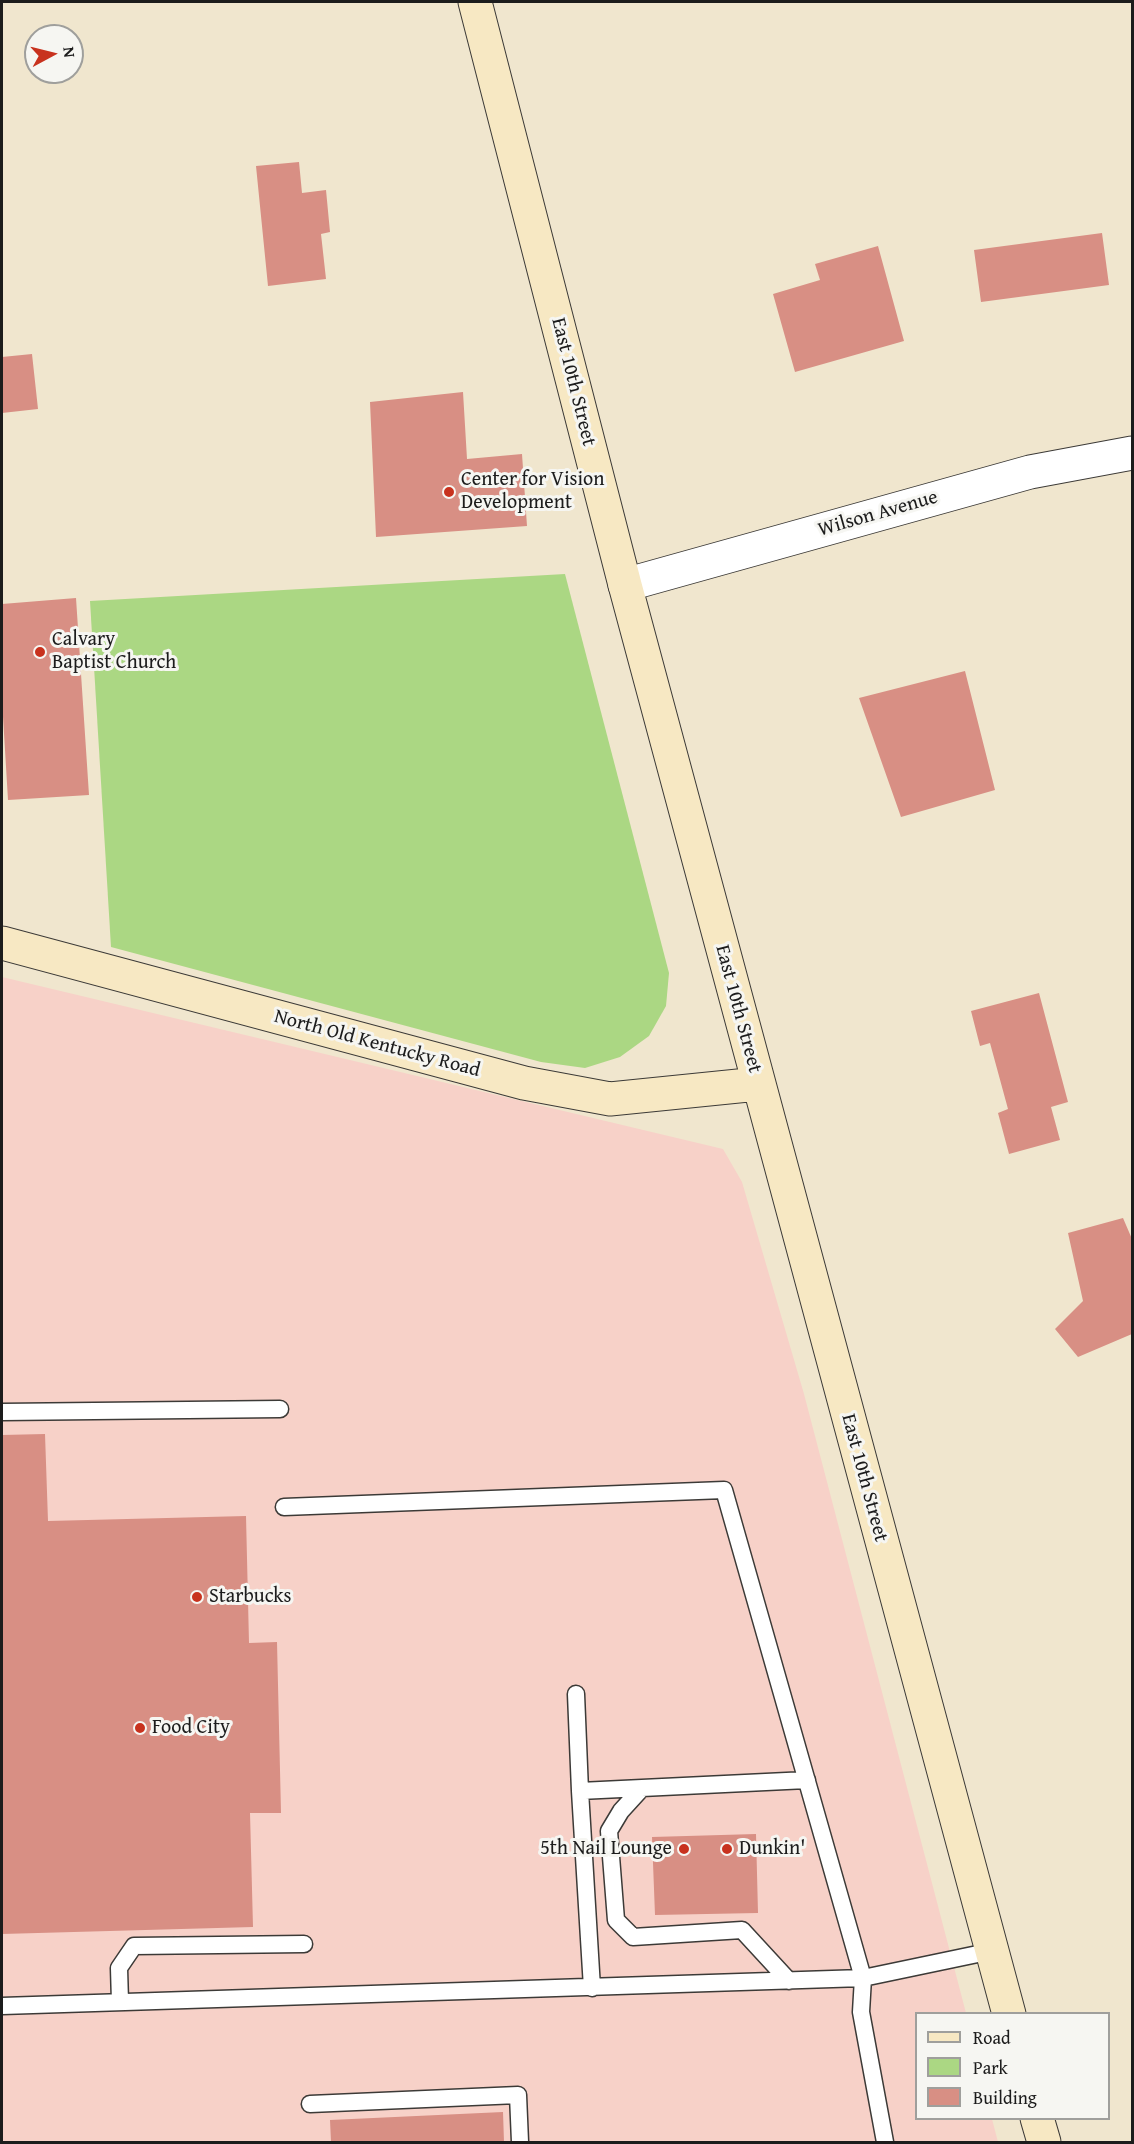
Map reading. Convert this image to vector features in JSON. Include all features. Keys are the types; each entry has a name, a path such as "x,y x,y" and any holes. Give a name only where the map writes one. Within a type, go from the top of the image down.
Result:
{"main road":[{"name":"East 10th Street","path":"475,2 625,585 1009,2012"},
{"name":"North Old Kentucky Road","path":"2,943 524,1083 610,1099 758,1084"},
{"path":"1038,2120 1044,2142"}],"street":[{"name":"Wilson Avenue","path":"625,585 1030,472 1132,453"}],"lane":[{"path":"2,1412 280,1409"},
{"path":"284,1507 724,1490 863,1978 861,2012 885,2142"},
{"path":"576,1694 592,1988"},
{"path":"580,1791 807,1780"},
{"path":"642,1788 621,1812 609,1831 616,1920 633,1936 742,1930 789,1981"},
{"path":"120,2002 119,1968 134,1946 304,1944"},
{"path":"2,2006 863,1978 992,1951"},
{"path":"310,2104 518,2095 520,2142"}],"shaded area":[{"path":"2,977 723,1149 742,1182 804,1394 966,2012 915,2012 915,2120 992,2120 998,2142 2,2142"}],"green space":[{"path":"565,574 669,973 666,1006 649,1036 620,1057 585,1068 541,1062 111,947 90,601"}],"building":[{"path":"299,162 302,193 326,190 330,232 321,234 326,279 268,286 256,166"},
{"path":"1102,233 1109,285 981,302 974,250"},
{"path":"878,246 904,341 795,372 773,294 820,280 815,264"},
{"path":"32,354 38,409 2,413 2,357"},
{"name":"Center for Vision Development","path":"463,392 467,459 522,454 527,526 376,537 370,402"},
{"name":"Calvary Baptist Church","path":"76,598 89,795 8,800 2,700 2,604"},
{"path":"965,671 995,790 901,817 859,698"},
{"path":"1039,993 1068,1102 1051,1107 1060,1140 1009,1154 998,1113 1008,1109 990,1043 980,1046 971,1011"},
{"path":"1123,1218 1132,1239 1132,1334 1078,1357 1055,1329 1083,1301 1068,1233"},
{"name":"Food City","path":"45,1434 48,1521 246,1516 249,1643 277,1642 281,1813 250,1813 253,1927 2,1934 2,1435"},
{"path":"756,1834 758,1913 655,1915 652,1837"},
{"path":"503,2112 504,2142 331,2142 330,2120"}],"place":[{"name":"Center for Vision Development","path":"449,492"},
{"name":"Calvary Baptist Church","path":"40,652"},
{"name":"Starbucks","path":"197,1597"},
{"name":"Food City","path":"140,1728"},
{"name":"5th Nail Lounge","path":"684,1849"},
{"name":"Dunkin'","path":"727,1849"}]}
